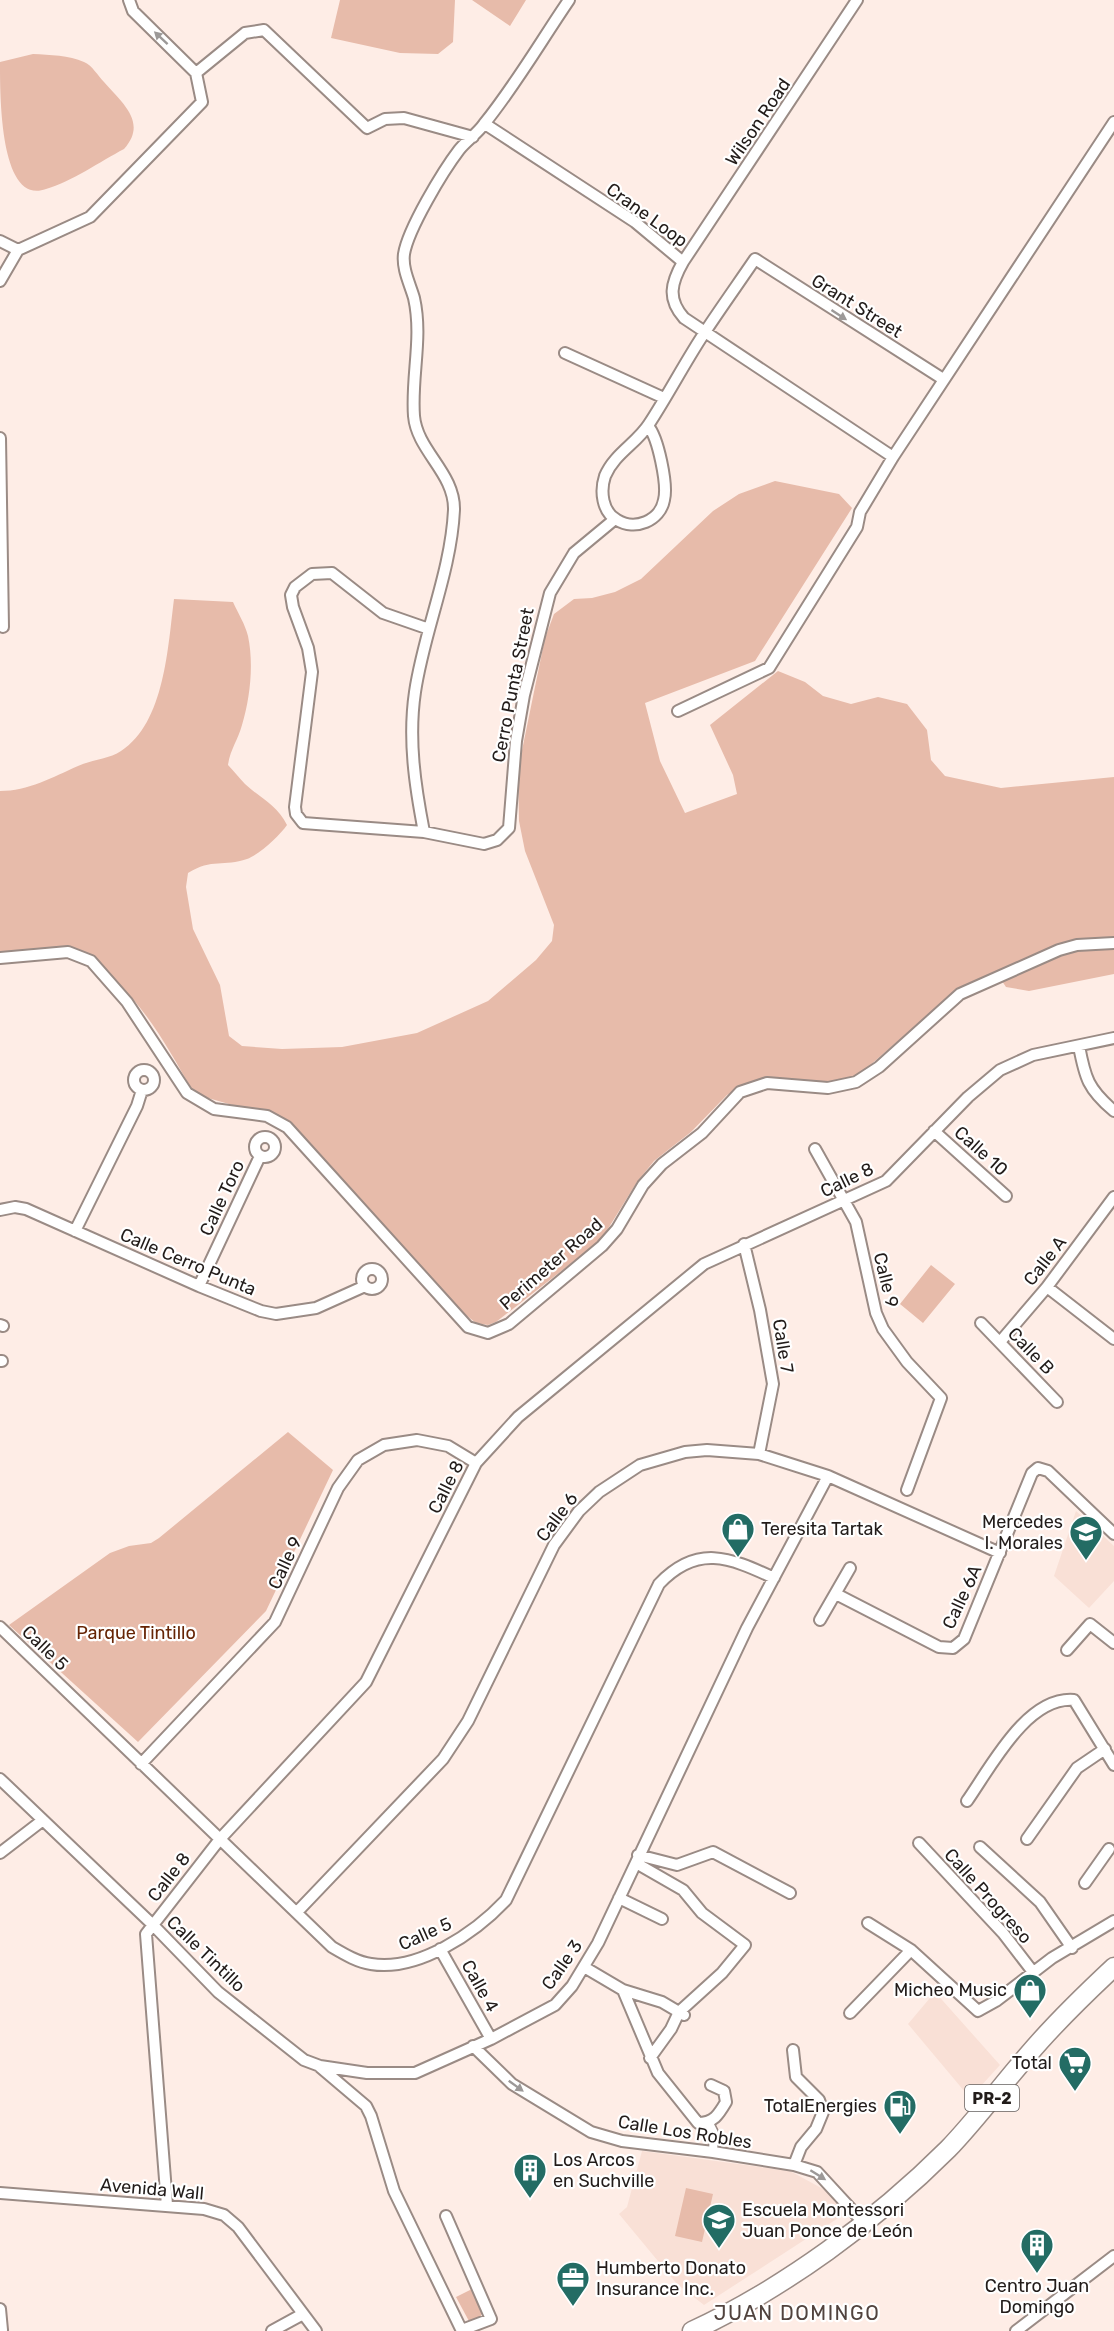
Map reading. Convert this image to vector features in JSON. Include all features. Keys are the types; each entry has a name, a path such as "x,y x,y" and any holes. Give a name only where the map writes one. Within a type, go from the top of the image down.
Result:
{"main road":[{"name":"PR-2","path":"693,2331 735,2309 818,2257 863,2222 947,2149 1029,2053 1114,1967"}],"street":[{"path":"0,281 18,250 90,217 202,102 196,74 133,11 129,0"},
{"path":"424,832 415,785 412,731 415,692 450,543 454,507 447,478 418,434 414,419 413,384 418,329 414,299 404,264 404,253 420,216 448,166 460,148 485,124 568,0"},
{"name":"Wilson Road","path":"683,262 858,0"},
{"path":"196,74 245,33 264,30 367,128 385,119 404,118 473,136"},
{"path":"678,711 769,668 857,527 860,512 893,457 1114,122"},
{"name":"Crane Loop","path":"485,124 635,222 683,262 672,280 672,297 677,310 704,334 893,457"},
{"path":"0,240 18,250"},
{"name":"Grant Street","path":"704,334 755,260 943,379"},
{"path":"648,426 657,444 664,500 658,513 644,523 629,524 615,519 609,513 604,501 605,477 614,460 648,426 704,334"},
{"path":"565,353 664,398"},
{"path":"0,438 3,627"},
{"name":"Cerro Punta Street","path":"429,628 383,613 332,573 326,572 306,577 295,587 291,594 293,607 311,660 312,672 296,814 308,825 358,825 424,832 484,844 497,840 509,828 516,741 527,684 550,593 574,553 615,519"},
{"name":"Perimeter Road","path":"0,958 68,952 91,961 127,1002 187,1093 214,1109 267,1116 287,1127 468,1327 488,1333 509,1324 602,1246 617,1229 643,1185 662,1164 702,1133 740,1092 767,1083 828,1088 856,1082 879,1067 960,994 1059,950 1077,945 1114,943"},
{"name":"Calle 8","path":"167,2205 146,1934 220,1839 366,1682 476,1463 518,1417 704,1264 886,1181 934,1131 1000,1070 1034,1055 1114,1038"},
{"path":"1079,1046 1084,1074 1090,1088 1114,1111"},
{"path":"75,1231 137,1106 142,1090"},
{"name":"Calle 10","path":"934,1131 1006,1196"},
{"name":"Calle 9","path":"815,1149 856,1222 876,1313 891,1344 941,1398 907,1490"},
{"name":"Calle Toro","path":"199,1286 260,1156"},
{"name":"Calle A","path":"1000,1342 1047,1287 1114,1197"},
{"name":"Calle Cerro Punta","path":"0,1210 15,1207 26,1209 244,1305 276,1314 316,1308 365,1286"},
{"name":"Calle 7","path":"744,1244 760,1310 773,1384 759,1454"},
{"path":"1047,1287 1114,1339"},
{"name":"Calle B","path":"981,1323 1057,1402"},
{"name":"Calle 9","path":"141,1764 275,1622 338,1488 358,1461 384,1445 417,1440 448,1446 476,1463"},
{"name":"Calle 6","path":"297,1912 443,1759 468,1721 554,1545 579,1510 624,1474 664,1458 707,1450 759,1454 828,1476 1000,1553"},
{"name":"Calle 6A","path":"836,1594 939,1647 953,1648 964,1639 1032,1473 1038,1468 1048,1471 1114,1534"},
{"name":"Calle 3","path":"320,2066 367,2073 415,2073 491,2039 555,2005 584,1967 774,1578 828,1476"},
{"name":"Calle 5","path":"0,1627 333,1947 351,1958 370,1964 408,1963 440,1949 486,1921 506,1900 659,1584 688,1561 714,1558 729,1560 774,1578"},
{"path":"820,1620 850,1569"},
{"path":"1067,1650 1090,1624 1113,1640"},
{"path":"967,1801 1021,1723 1060,1701 1074,1700 1114,1764"},
{"path":"1027,1839 1077,1768 1105,1749"},
{"name":"Calle Tintillo","path":"0,1779 153,1925 218,1992 304,2060 320,2066"},
{"path":"0,1853 43,1820"},
{"name":"Calle Progreso","path":"918,1843 1003,1933 1033,1972"},
{"name":"Calle Progreso","path":"980,1847 1040,1902 1072,1948"},
{"path":"1084,1883 1112,1851"},
{"path":"637,1859 677,1865 713,1852 790,1893"},
{"path":"637,1859 683,1890 702,1913 745,1945 722,1973 682,2014 657,2052 650,2058"},
{"path":"619,1898 662,1919"},
{"path":"868,1923 911,1950 978,2011 996,2001 1052,1958 1072,1948 1114,1920"},
{"name":"Calle 4","path":"440,1949 491,2039"},
{"path":"850,2013 911,1950"},
{"path":"584,1967 623,1990 662,2002 682,2014"},
{"path":"623,1990 658,2073 714,2133 713,2152"},
{"name":"Calle Los Robles","path":"473,2046 512,2084 591,2132 622,2141 713,2152 794,2165 817,2172 863,2222"},
{"path":"793,2050 796,2077 819,2100 823,2112 816,2129 801,2147 794,2165"},
{"path":"320,2066 366,2106 394,2191 462,2330 491,2319 446,2216"},
{"path":"704,2123 718,2115 726,2102 724,2091 711,2085"},
{"name":"Avenida Wall","path":"0,2193 167,2205 204,2209 224,2215 238,2227 316,2331"},
{"path":"1016,2331 1114,2256"},
{"path":"0,2309 2,2330"},
{"path":"272,2331 303,2314"}],"shaded area":[{"name":"Mercedes I. Morales","path":"1076,1511 1114,1546 1114,1581 1089,1608 1054,1576"},
{"path":"935,1992 1000,2065 970,2098 908,2024"},
{"name":"Escuela Montessori Juan Ponce de León","path":"642,2151 790,2171 825,2190 846,2213 704,2305 677,2284 619,2214 627,2207"}],"green space":[{"path":"340,0 455,0 453,42 438,54 400,53 331,38"},
{"path":"472,0 526,0 510,26"},
{"path":"33,54 72,58 90,66 125,105 133,121 134,130 124,149 66,181 46,189 31,190 19,181 11,166 2,122 0,62"},
{"path":"775,481 839,494 852,508 755,661 645,703 660,761 685,813 737,794 733,775 710,725 778,671 805,682 823,696 851,704 878,697 907,704 927,730 931,760 945,776 1001,788 1114,777 1114,974 1029,991 1006,987 996,972 959,988 853,1080 750,1082 727,1095 691,1132 654,1161 637,1182 601,1240 496,1322 488,1325 476,1323 451,1303 289,1121 201,1096 191,1088 168,1048 140,1008 106,974 87,962 65,955 0,957 0,791 30,786 121,751 136,738 156,703 166,660 174,599 233,602 248,636 251,670 245,715 228,765 245,784 273,807 287,825 269,844 252,857 211,864 188,873 186,887 193,929 220,985 229,1036 242,1046 282,1049 342,1047 417,1033 488,1001 536,960 552,941 554,925 525,851 519,821 518,770 545,638 554,614 574,599 592,598 615,592 641,579 713,511 739,494"},
{"path":"931,1265 955,1284 923,1323 900,1304"},
{"name":"Parque Tintillo","path":"288,1432 333,1470 266,1611 138,1742 9,1625 110,1553 129,1546 151,1543 159,1538"},
{"path":"686,2188 713,2194 702,2242 675,2236"},
{"path":"474,2288 484,2306 480,2319 470,2323 456,2297"}],"place":[{"name":"Teresita Tartak","path":"738,1558"},
{"name":"Mercedes I. Morales","path":"1086,1561"},
{"name":"Micheo Music","path":"1030,2019"},
{"name":"Total","path":"1075,2092"},
{"name":"TotalEnergies","path":"900,2135"},
{"name":"Los Arcos en Suchville","path":"530,2199"},
{"name":"Escuela Montessori Juan Ponce de León","path":"719,2249"},
{"name":"Centro Juan Domingo","path":"1037,2274"},
{"name":"Humberto Donato Insurance Inc.","path":"573,2307"}],"district":[{"name":"JUAN DOMINGO","path":"797,2313"}]}
